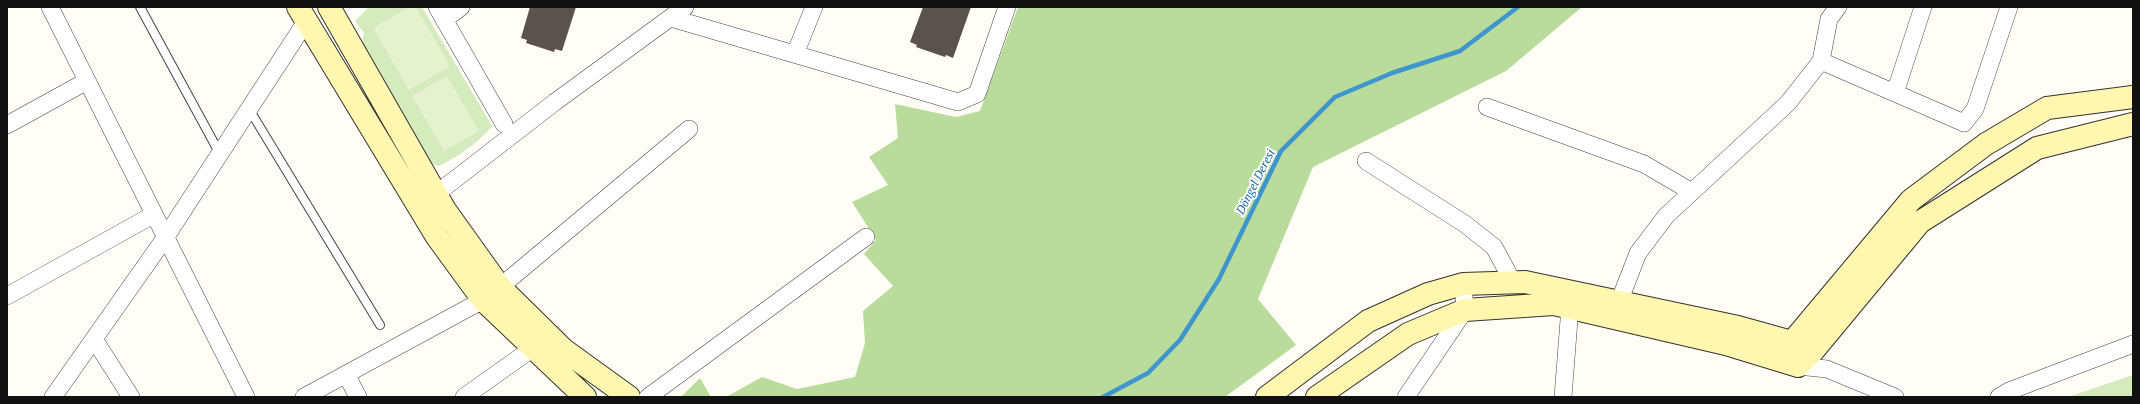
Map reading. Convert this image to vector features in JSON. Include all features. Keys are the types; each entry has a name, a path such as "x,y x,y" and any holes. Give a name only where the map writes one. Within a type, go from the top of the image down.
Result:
{"main road":[{"path":"329,7 427,199"},
{"path":"302,13 427,199 445,210 492,294 533,348 585,397"},
{"path":"1788,363 1792,342 1911,200 1986,144 2047,108 2133,97"},
{"path":"1267,397 1368,321 1428,294 1463,284 1525,282 1788,363 1813,351 1920,222 2037,148 2133,124"},
{"path":"492,294 564,350 629,397"},
{"path":"1317,397 1408,334 1465,310 1554,304 1570,307 1614,309 1738,327 1792,342"}],"street":[{"path":"50,7 153,215 246,397"},
{"path":"461,7 440,13 504,124"},
{"path":"427,199 555,102 685,7"},
{"path":"795,54 814,7"},
{"path":"671,18 958,102 977,94 1007,7"},
{"path":"1614,309 1638,252 1666,216 1788,103 1821,61 1829,19 1838,7"},
{"path":"1895,93 1923,7"},
{"path":"1821,61 1964,123 1975,109 2009,7"},
{"path":"53,397 165,238 220,154 249,109 302,13"},
{"path":"7,125 87,81"},
{"path":"1487,107 1644,164 1692,192"},
{"path":"304,397 492,294 689,129"},
{"path":"1366,160 1465,224 1494,247 1513,282"},
{"path":"7,296 153,215"},
{"path":"648,397 866,237"},
{"path":"1406,397 1465,310 1463,284"},
{"path":"1563,397 1570,307"},
{"path":"94,339 131,397"},
{"path":"1792,342 1813,351 1827,369"},
{"path":"1999,397 2009,391 2133,344"},
{"path":"464,397 533,348"},
{"path":"1788,363 1827,369 1895,397"},
{"path":"346,374 358,397"}],"lane":[{"path":"140,7 220,154"},
{"path":"249,109 380,325"}],"green space":[{"path":"369,7 422,7 492,126 467,149 439,166 432,164 362,43 364,33 355,21"},
{"path":"409,7 416,7 450,66 409,90 373,28"},
{"path":"1018,7 1582,7 1506,71 1313,167 1258,299 1296,345 1225,397 726,397 762,377 797,389 855,377 865,343 863,311 893,286 864,254 876,240 852,202 888,185 869,157 898,138 895,104 956,117 980,111"},
{"path":"447,76 479,131 444,151 412,96"},
{"path":"2133,375 2133,397 2068,397"},
{"path":"700,378 711,397 681,397"}],"building":[{"path":"530,7 576,7 562,51 555,49 554,52 526,43 527,40 521,38"},
{"path":"923,7 971,7 953,58 946,55 945,57 916,47 917,45 910,42"}],"waterway":[{"name":"Döngel Deresi","path":"1103,397 1148,373 1180,340 1219,279 1281,151 1335,97 1392,73 1460,51 1518,7"}]}
